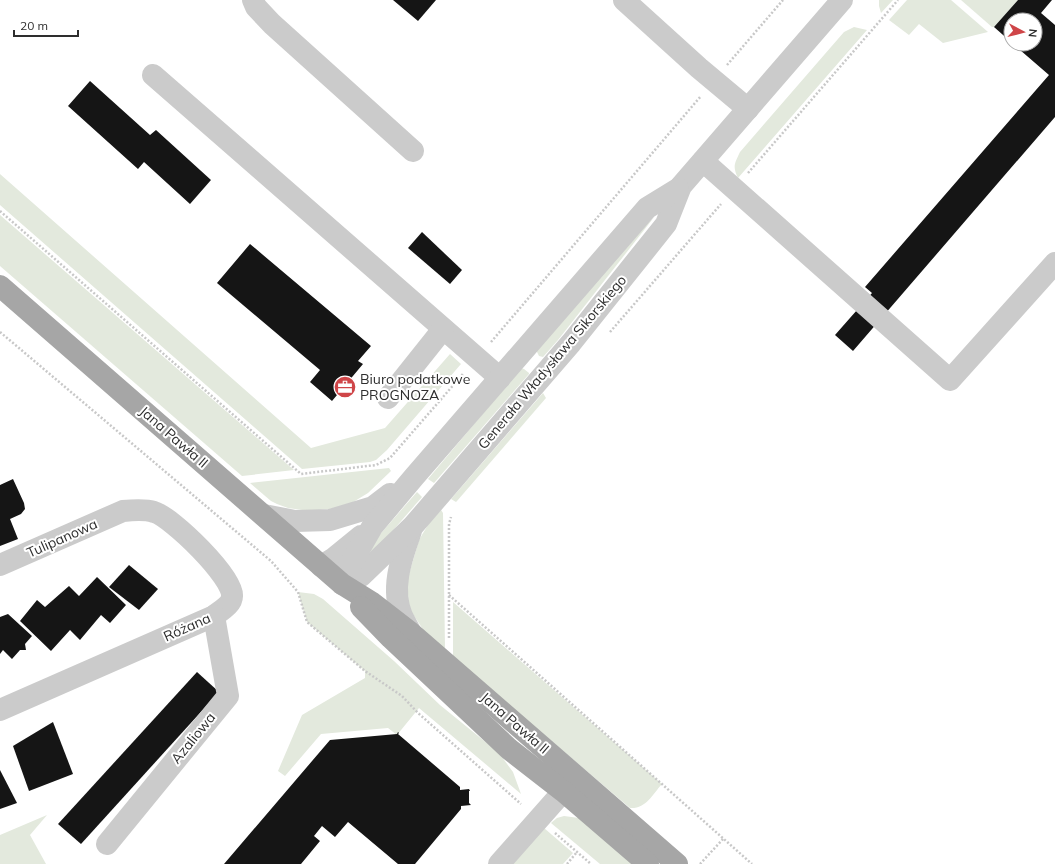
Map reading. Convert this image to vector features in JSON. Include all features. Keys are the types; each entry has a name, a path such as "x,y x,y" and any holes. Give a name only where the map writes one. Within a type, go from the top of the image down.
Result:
{"main road":[{"name":"Jana Pawła II","path":"0,286 345,586 371,602 411,633 570,784 648,864"},
{"name":"Jana Pawła II","path":"345,586 364,612 509,749 570,784 677,864"}],"street":[{"path":"253,0 256,7 272,24 413,151"},
{"path":"624,0 704,72 748,109"},
{"name":"Generała Władysława Sikorskiego","path":"345,586 348,569 372,527 414,477 647,208 678,189 842,0"},
{"path":"153,75 500,378"},
{"path":"703,161 950,380 1055,264"},
{"name":"Generała Władysława Sikorskiego","path":"345,586 361,576 413,526 571,343 666,224 678,189"},
{"path":"388,398 443,329"},
{"name":"Generała Władysława Sikorskiego","path":"264,515 295,521 338,518 373,507 414,477"},
{"name":"Tulipanowa","path":"0,565 124,510"},
{"name":"Różana","path":"0,710 214,616 224,609 231,601 232,596 227,581 209,557 172,524 155,512 124,510"},
{"name":"Generała Władysława Sikorskiego","path":"411,633 402,615 398,597 397,580 401,560 413,526"},
{"name":"Generała Władysława Sikorskiego","path":"322,566 372,527"},
{"name":"Azaliowa","path":"108,844 228,696 214,616"},
{"path":"500,864 570,784"}],"path":[{"path":"605,338 898,0"},
{"path":"0,332 270,561 298,592 307,622 365,671 402,696 418,713 521,804"},
{"path":"449,642 449,524 452,515"},
{"path":"449,595 752,864"},
{"path":"551,830 591,864"},
{"path":"700,864 724,838"},
{"path":"567,864 578,852"}],"shaded area":[{"path":"879,0 893,0 881,13"},
{"path":"907,0 951,0 988,32 943,43 919,24 909,35 889,20"},
{"path":"961,0 1018,0 1007,12 1003,12 1003,17 994,27 992,27"},
{"path":"854,27 867,30 738,178 735,165 740,152 844,32"},
{"path":"0,174 311,448 385,428 450,354 461,364 387,450 376,460 370,462 302,469 0,205"},
{"path":"0,215 294,470 242,476 0,266"},
{"path":"655,216 558,340 543,357 539,356 536,350 626,246"},
{"path":"521,368 529,374 434,483 428,479"},
{"path":"543,393 546,398 457,501 456,502 451,499"},
{"path":"389,468 391,471 368,493 350,504 339,508 309,511 288,508 271,501 250,483"},
{"path":"417,492 422,497 371,554 369,547"},
{"path":"441,510 443,513 444,653 424,631 409,608 407,581 419,540 429,523"},
{"path":"298,592 314,594 323,599 394,661 440,705 499,753 513,772 521,794 419,708 397,735 388,728 321,734 285,776 278,771 302,715 365,678 365,671 307,622"},
{"path":"453,602 662,784 645,804 636,808 630,808 453,657"},
{"path":"47,815 30,835 46,864 0,864 0,835"},
{"path":"564,816 579,818 637,864 600,864 551,823 557,818"},
{"path":"544,828 573,853 563,864 513,864"}],"building":[{"path":"393,0 436,0 418,21"},
{"path":"1018,0 1052,0 1042,12 1007,12"},
{"path":"1043,15 1055,25 1055,117 853,351 835,335 872,293 865,287 1049,75 1022,52 1043,52"},
{"path":"1003,17 1003,35 994,27"},
{"path":"90,81 150,135 156,130 211,180 190,204 144,162 138,169 68,106"},
{"path":"422,232 462,270 450,284 408,248"},
{"path":"250,244 371,346 358,361 363,364 332,401 310,382 320,370 217,283"},
{"path":"13,479 24,503 25,509 21,514 10,519 18,539 0,546 0,485"},
{"path":"129,565 158,589 139,610 109,587"},
{"path":"97,577 126,605 110,623 101,615 80,640 70,630 51,651 20,621 37,600 45,607 69,586 79,596"},
{"path":"8,614 32,636 25,644 26,650 20,650 12,659 3,650 0,654 0,617"},
{"path":"197,672 219,692 81,844 58,824"},
{"path":"53,722 73,774 29,791 13,746"},
{"path":"398,732 398,734 460,787 460,790 469,789 470,791 469,803 471,805 461,806 461,809 415,864 398,864 348,822 335,837 322,826 314,836 320,841 301,864 224,864 330,740 397,734"},
{"path":"0,770 17,803 0,809"}],"place":[{"name":"Biuro podatkowe PROGNOZA","path":"345,387"}]}
